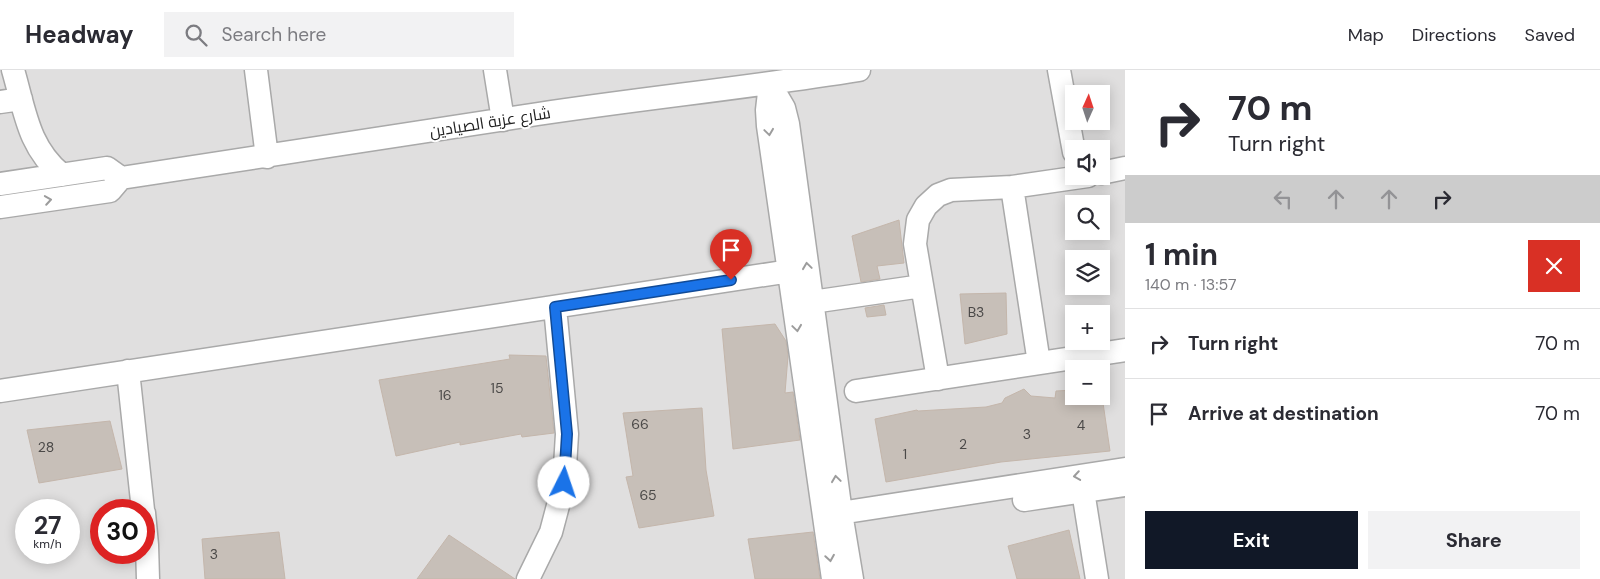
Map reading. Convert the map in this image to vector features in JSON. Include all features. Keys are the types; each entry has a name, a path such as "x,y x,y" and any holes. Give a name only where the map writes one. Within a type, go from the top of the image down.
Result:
{"street":[{"path":"13,70 11,101 41,154 62,175"},
{"path":"256,70 267,157"},
{"path":"496,70 503,120"},
{"name":"شارع عزبة الصيادين","path":"0,207 110,191 121,178 503,120 860,70"},
{"path":"1059,70 1072,140"},
{"path":"770,84 767,110 768,126 790,271 833,522 852,579"},
{"path":"770,84 784,108 788,124 812,302 833,522 833,579"},
{"path":"0,184 107,168 121,178"},
{"path":"1110,171 1125,168"},
{"path":"938,379 915,236 918,220 926,206 938,195 951,190 1012,187 1065,179"},
{"path":"1012,187 1039,363"},
{"path":"0,391 790,271"},
{"path":"812,302 922,286"},
{"path":"528,579 551,532 564,483 567,434 555,307"},
{"path":"856,391 1125,350"},
{"path":"128,371 143,499"},
{"path":"833,522 1125,469"},
{"path":"833,522 1125,485"},
{"path":"1083,491 1097,579"},
{"path":"148,564 148,579"}],"shaded area":[{"path":"0,70 1125,70 1125,579 0,579"}],"building":[{"path":"899,220 904,263 877,266 880,279 861,282 852,236"},
{"path":"1006,293 1007,334 965,344 960,294"},
{"path":"884,305 886,315 867,317 865,308"},
{"path":"775,324 786,341 788,356 785,393 793,392 800,440 733,449 722,329"},
{"path":"509,355 546,356 554,433 522,437 521,434 460,445 460,442 396,456 379,380 510,359"},
{"path":"1024,389 1031,396 1055,398 1056,391 1065,390 1065,405 1103,405 1110,451 1001,462 886,482 875,419 917,410 986,407 1002,403 1005,398"},
{"path":"702,408 706,470 714,516 639,528 626,477 633,476 623,413"},
{"path":"110,421 122,469 39,483 27,430"},
{"path":"1069,530 1080,579 1017,579 1008,546"},
{"path":"279,532 285,579 205,579 202,539"},
{"path":"813,532 820,579 755,579 748,539"},
{"path":"449,535 515,579 417,579"}],"route":[{"path":"564,483 567,434 555,307 731,280"}]}
